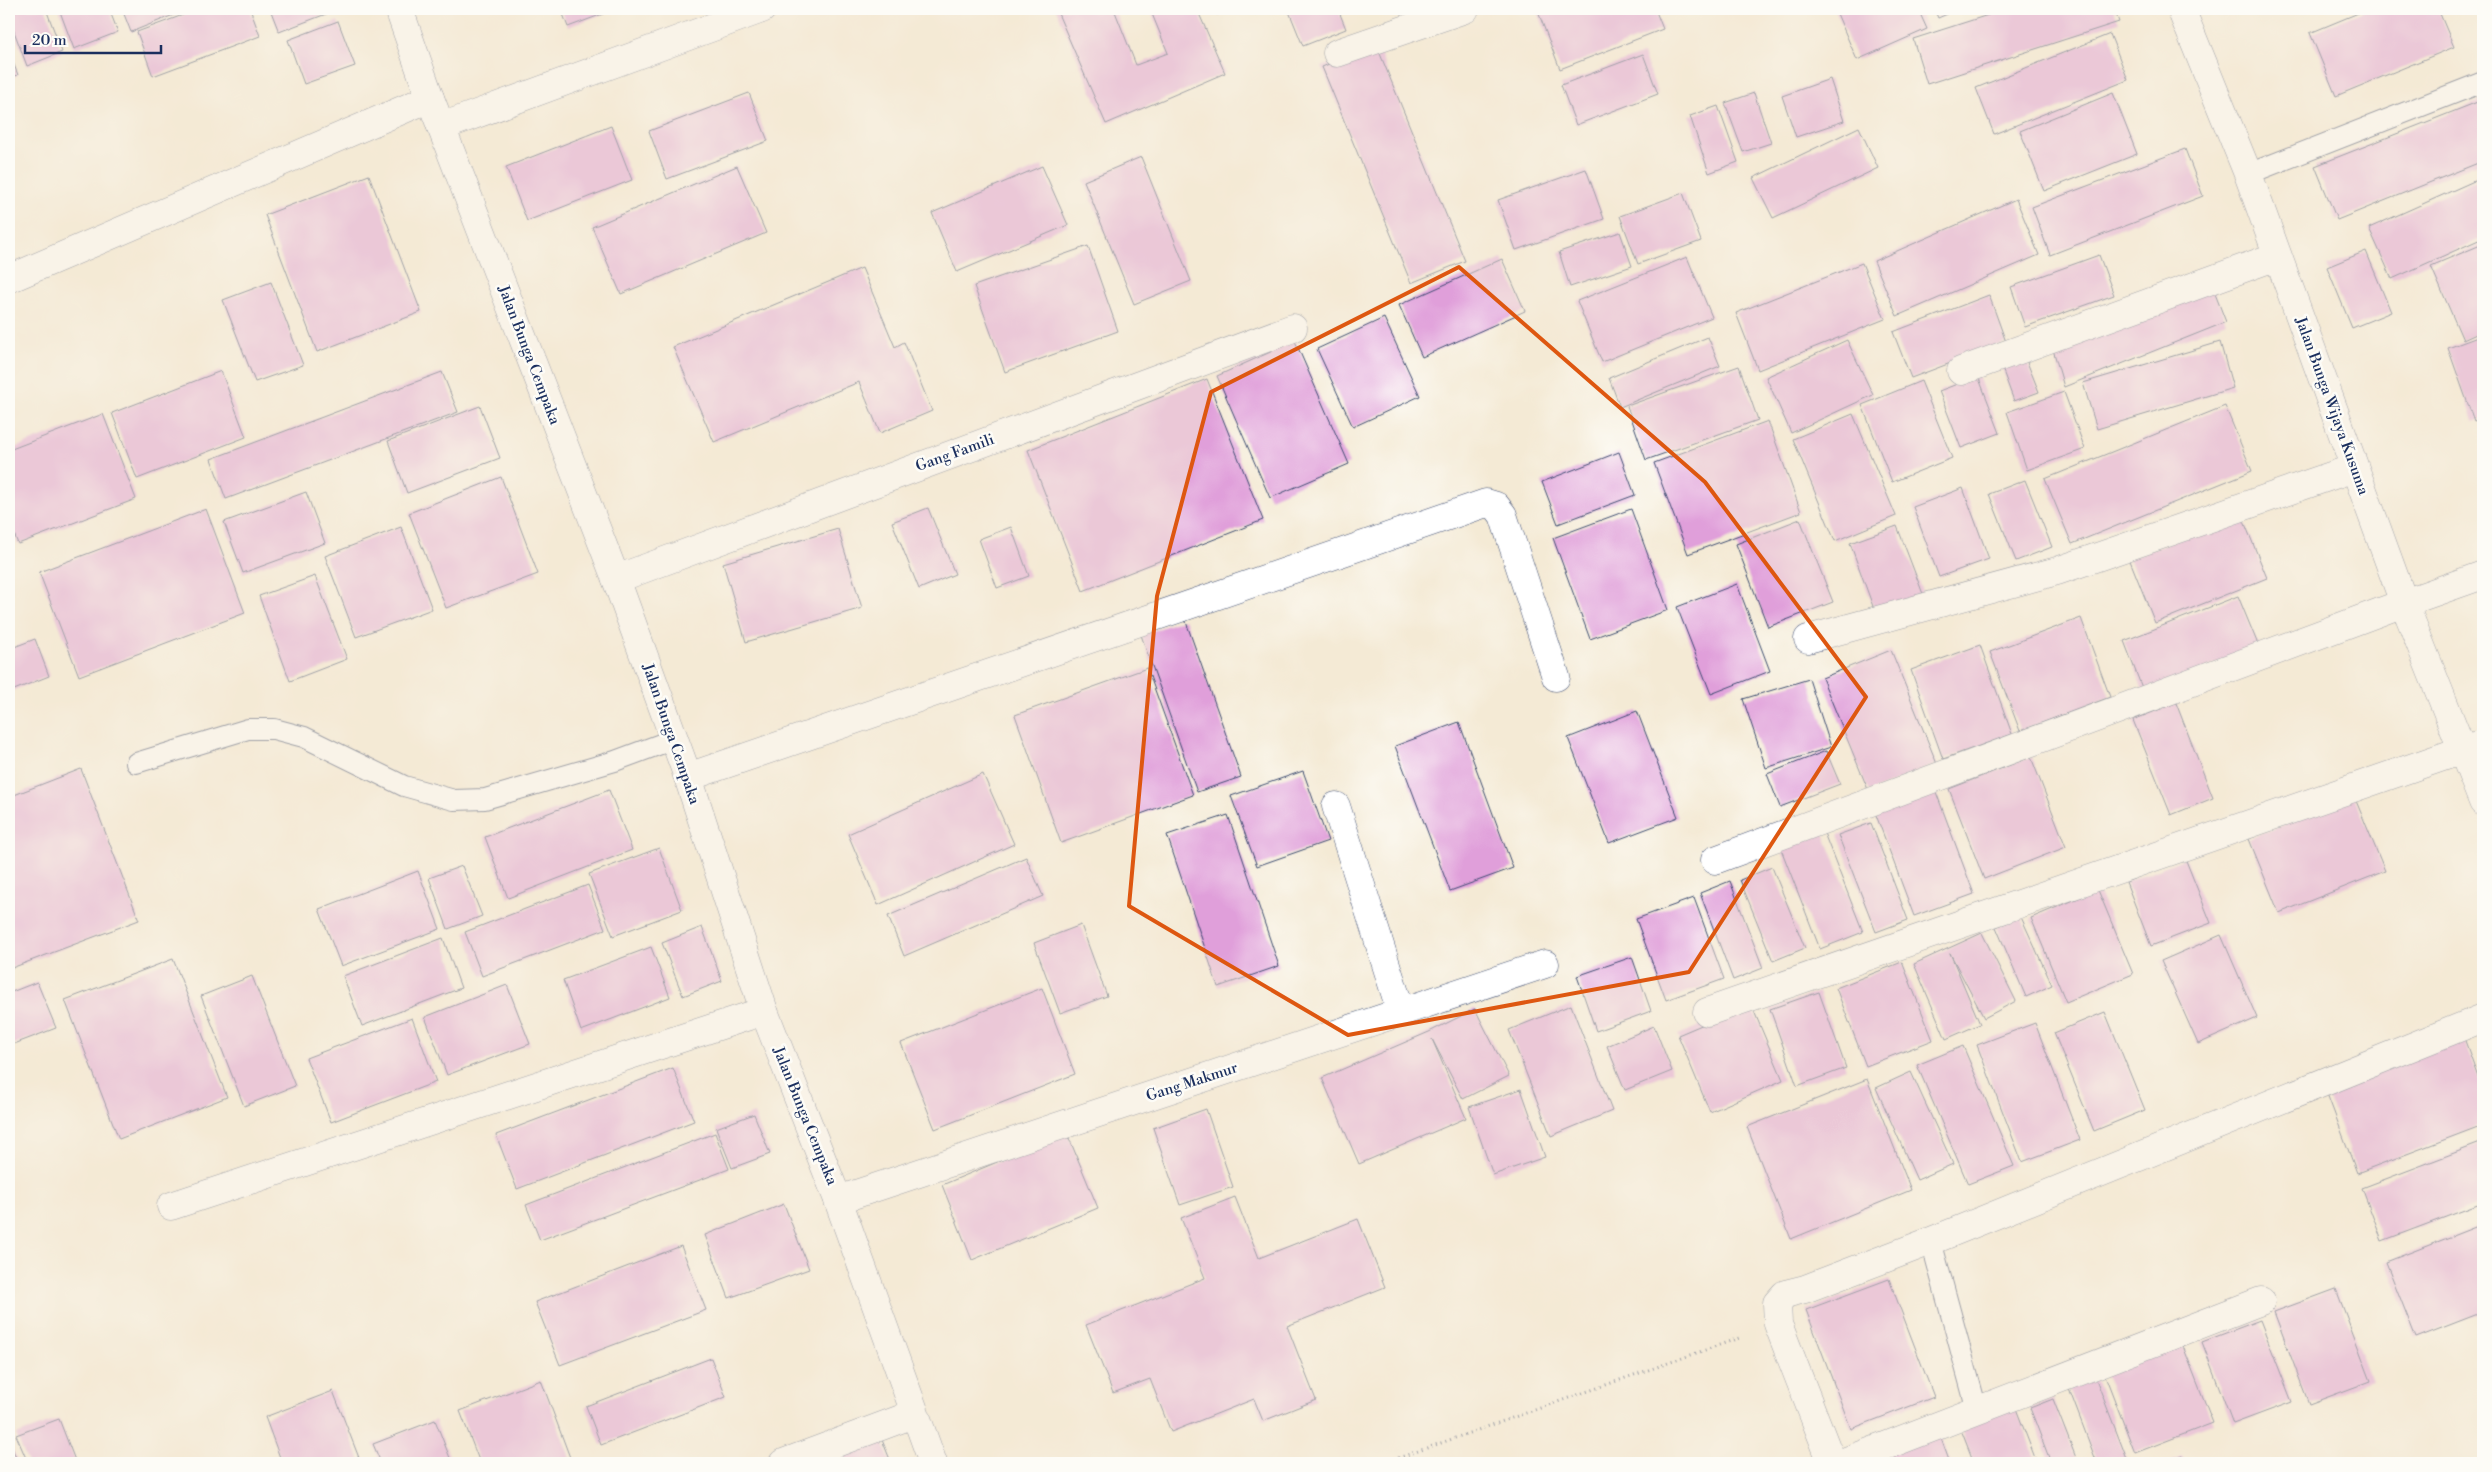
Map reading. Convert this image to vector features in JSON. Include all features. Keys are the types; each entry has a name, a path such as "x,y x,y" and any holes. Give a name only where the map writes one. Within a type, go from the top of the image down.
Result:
{"street":[{"name":"Jalan Bunga Cempaka","path":"399,9 441,127 616,579 688,777 764,1011 838,1200 933,1463"},
{"path":"441,127 762,9"},
{"path":"1337,53 1465,9"},
{"name":"Jalan Bunga Wijaya Kusuma","path":"2181,9 2248,174 2404,603 2473,747 2483,802"},
{"path":"9,280 430,98"},
{"path":"1961,372 2277,256"},
{"name":"Gang Famili","path":"616,579 1293,328"},
{"path":"1808,638 2057,571 2354,468"},
{"path":"688,777 1486,503 1496,506 1503,515 1556,677"},
{"path":"1715,860 2404,603 2483,576"},
{"path":"1707,1012 2473,747"},
{"path":"1336,806 1401,1012"},
{"name":"Gang Makmur","path":"838,1200 1545,964"},
{"path":"171,1206 764,1011"},
{"path":"2261,1301 1840,1463 1829,1455 1778,1324 1777,1303 1785,1294 1805,1289 1931,1241 2483,1018"},
{"path":"783,1463 914,1414"}],"lane":[{"path":"2248,174 2483,82"},
{"path":"136,763 248,729 274,730 304,737 404,786 454,800 485,799 615,761 674,739"},
{"path":"1931,1241 1977,1410"}],"path":[{"path":"1384,1463 1778,1324"}],"highlighted area":[{"path":"1459,267 1705,482 1866,697 1689,972 1348,1035 1129,906 1157,596 1211,392"}],"building":[{"path":"9,9 46,9 62,52 27,66 9,18"},
{"path":"59,9 109,9 118,32 74,49"},
{"path":"122,9 186,9 186,10 131,32"},
{"path":"199,9 250,9 260,36 153,76 137,32"},
{"path":"270,9 339,9 279,32"},
{"path":"561,9 616,9 568,27"},
{"path":"1056,9 1114,9 1136,65 1168,53 1150,9 1197,9 1225,73 1106,124"},
{"path":"1214,9 1231,9 1217,15"},
{"path":"1288,9 1338,9 1346,29 1303,46"},
{"path":"1537,9 1655,9 1663,29 1560,69"},
{"path":"1835,9 1918,9 1927,29 1857,60"},
{"path":"1934,9 1959,9 1938,18"},
{"path":"2007,9 2114,9 2119,22 1927,84 1913,39"},
{"path":"2368,9 2438,9 2454,47 2336,96 2310,33"},
{"path":"338,21 355,66 304,84 288,40"},
{"path":"2110,34 2128,80 1994,134 1976,88"},
{"path":"1376,44 1465,261 1411,283 1322,67"},
{"path":"9,52 18,75 9,78"},
{"path":"1643,54 1658,94 1576,125 1561,85"},
{"path":"1830,79 1844,121 1796,137 1782,96"},
{"path":"749,93 768,141 667,179 649,131"},
{"path":"1754,93 1771,143 1743,152 1725,103"},
{"path":"2113,93 2137,154 2044,191 2020,131"},
{"path":"2480,101 2483,109 2483,161 2337,220 2315,166"},
{"path":"1718,106 1738,162 1709,173 1690,116"},
{"path":"611,126 632,180 527,221 506,167"},
{"path":"1859,127 1878,168 1773,218 1753,178"},
{"path":"2185,149 2203,196 2050,255 2032,207"},
{"path":"1141,157 1191,281 1134,304 1084,181"},
{"path":"737,166 766,233 621,294 592,227"},
{"path":"1042,166 1068,225 957,272 932,213"},
{"path":"1586,169 1604,219 1516,250 1498,200"},
{"path":"369,175 421,312 317,352 265,215"},
{"path":"2483,177 2483,238 2392,279 2369,228"},
{"path":"1683,193 1701,241 1638,264 1620,216"},
{"path":"2016,199 2039,255 1897,316 1874,261"},
{"path":"1620,232 1632,266 1570,287 1559,252"},
{"path":"2483,244 2483,331 2463,340 2431,266"},
{"path":"1088,246 1118,331 1005,372 974,286"},
{"path":"2366,251 2391,312 2352,328 2327,267"},
{"path":"2099,255 2114,295 2025,327 2011,287"},
{"path":"1687,257 1712,317 1602,362 1577,301"},
{"path":"1502,259 1525,311 1422,357 1399,305"},
{"path":"1862,263 1885,319 1758,370 1736,313"},
{"path":"862,268 895,347 904,342 932,411 880,433 859,382 714,442 673,347"},
{"path":"271,282 303,365 255,382 223,300"},
{"path":"2212,286 2226,322 2064,387 2052,346"},
{"path":"1989,295 2006,342 1911,378 1893,332"},
{"path":"1384,318 1420,396 1353,427 1317,349"},
{"path":"2483,335 2483,418 2474,421 2448,348"},
{"path":"1708,337 1720,366 1620,407 1609,378"},
{"path":"1847,340 1873,395 1791,433 1766,377"},
{"path":"1295,341 1349,464 1270,498 1217,376"},
{"path":"2220,342 2233,388 2097,429 2083,383"},
{"path":"2023,352 2039,392 2014,401 2000,363"},
{"path":"1739,366 1758,420 1646,460 1627,406"},
{"path":"221,371 246,437 137,479 112,413"},
{"path":"442,372 458,412 226,499 211,459"},
{"path":"1978,376 2000,433 1961,448 1939,391"},
{"path":"1207,379 1263,520 1083,591 1028,450"},
{"path":"1921,381 1952,458 1892,482 1862,405"},
{"path":"2064,392 2085,449 2027,470 2007,412"},
{"path":"480,406 500,458 407,493 388,441"},
{"path":"2225,406 2252,471 2072,544 2045,479"},
{"path":"103,414 136,499 18,544 9,521 9,450"},
{"path":"1853,414 1896,516 1835,541 1793,439"},
{"path":"1768,421 1801,512 1688,554 1654,463"},
{"path":"1619,452 1635,495 1558,524 1542,482"},
{"path":"501,477 538,574 446,608 409,513"},
{"path":"2025,480 2052,547 2016,561 1989,494"},
{"path":"1963,488 1989,559 1939,577 1913,507"},
{"path":"306,492 325,543 243,573 224,522"},
{"path":"928,508 955,574 919,589 892,522"},
{"path":"206,509 245,613 79,676 39,572"},
{"path":"1631,509 1668,610 1590,639 1553,538"},
{"path":"2241,514 2267,578 2155,623 2129,558"},
{"path":"1800,519 1833,602 1768,627 1736,544"},
{"path":"1897,526 1923,594 1875,612 1850,543"},
{"path":"401,527 432,609 356,637 325,556"},
{"path":"1011,527 1029,576 997,588 979,539"},
{"path":"838,529 862,608 746,642 723,563"},
{"path":"315,576 347,659 290,681 259,596"},
{"path":"1737,584 1770,671 1711,694 1677,607"},
{"path":"2238,596 2259,647 2144,693 2124,641"},
{"path":"2081,618 2110,697 2020,731 1990,652"},
{"path":"1185,619 1241,777 1197,792 1141,635"},
{"path":"35,639 49,676 9,692 9,649"},
{"path":"1980,645 2012,734 1943,759 1911,670"},
{"path":"1891,650 1937,764 1869,792 1822,678"},
{"path":"1147,668 1193,795 1061,843 1015,715"},
{"path":"1809,679 1831,747 1766,768 1743,699"},
{"path":"2176,703 2213,798 2171,815 2133,720"},
{"path":"1637,711 1678,817 1609,843 1568,738"},
{"path":"1459,722 1513,868 1450,891 1395,746"},
{"path":"1826,751 1840,784 1780,807 1767,774"},
{"path":"2031,757 2066,847 1984,879 1949,789"},
{"path":"81,769 139,920 9,969 9,797"},
{"path":"1303,771 1328,841 1257,866 1231,796"},
{"path":"983,774 1014,844 878,905 848,834"},
{"path":"1933,784 1974,894 1914,916 1873,807"},
{"path":"609,790 632,850 508,898 485,837"},
{"path":"2354,796 2385,871 2279,913 2249,839"},
{"path":"1228,815 1279,966 1218,987 1167,835"},
{"path":"1871,823 1908,920 1876,932 1838,835"},
{"path":"1824,833 1863,932 1820,949 1781,849"},
{"path":"659,848 682,910 613,936 589,874"},
{"path":"1026,857 1043,896 904,956 888,916"},
{"path":"2185,858 2211,923 2151,946 2126,882"},
{"path":"462,866 482,916 448,929 429,878"},
{"path":"1772,867 1805,948 1773,961 1740,880"},
{"path":"418,871 440,929 341,966 319,909"},
{"path":"1730,881 1763,968 1733,980 1700,893"},
{"path":"588,885 605,929 482,976 465,932"},
{"path":"2098,890 2133,974 2066,1002 2031,918"},
{"path":"1694,898 1724,979 1666,1000 1636,919"},
{"path":"2021,917 2052,985 2026,997 1996,927"},
{"path":"1081,925 1107,996 1060,1013 1034,943"},
{"path":"702,927 722,981 683,996 662,943"},
{"path":"1982,933 2016,1001 1984,1018 1950,953 1980,1024 1946,1039 1914,964"},
{"path":"2221,935 2257,1018 2198,1044 2161,961"},
{"path":"443,938 461,988 362,1026 343,976"},
{"path":"651,947 670,997 581,1031 563,980"},
{"path":"1632,957 1651,1011 1596,1031 1577,976"},
{"path":"173,959 227,1097 119,1139 65,1000"},
{"path":"1902,962 1933,1040 1866,1066 1836,988"},
{"path":"252,976 295,1086 244,1106 201,996"},
{"path":"37,982 56,1028 9,1046 9,993"},
{"path":"507,985 530,1044 447,1075 425,1017"},
{"path":"1042,988 1075,1074 935,1129 901,1043"},
{"path":"1819,992 1846,1068 1797,1086 1770,1009"},
{"path":"1751,1004 1783,1080 1710,1112 1678,1035"},
{"path":"1571,1005 1612,1111 1551,1136 1509,1030"},
{"path":"1475,1009 1509,1076 1463,1099 1432,1039 1466,1118 1359,1164 1322,1078 1429,1032"},
{"path":"2105,1012 2145,1110 2094,1131 2054,1033"},
{"path":"412,1018 436,1082 331,1122 306,1058"},
{"path":"2035,1023 2080,1140 2022,1162 1977,1045"},
{"path":"1654,1026 1672,1071 1625,1090 1607,1046"},
{"path":"2464,1038 2483,1090 2483,1125 2357,1173 2326,1091"},
{"path":"1963,1046 2014,1166 1968,1184 1917,1065"},
{"path":"673,1068 694,1121 517,1189 496,1135"},
{"path":"1911,1072 1953,1164 1917,1180 1876,1088"},
{"path":"1867,1079 1911,1190 1791,1239 1747,1127"},
{"path":"1521,1089 1545,1157 1493,1175 1469,1107"},
{"path":"1206,1109 1233,1187 1180,1205 1153,1128"},
{"path":"754,1114 770,1154 732,1168 716,1128"},
{"path":"715,1133 729,1169 540,1240 526,1205"},
{"path":"1067,1133 1098,1208 972,1260 942,1185"},
{"path":"2483,1142 2483,1203 2382,1241 2362,1188"},
{"path":"1235,1197 1259,1258 1358,1219 1385,1287 1287,1326 1316,1400 1263,1421 1254,1399 1171,1432 1150,1379 1113,1393 1086,1325 1205,1278 1181,1218"},
{"path":"784,1204 809,1269 729,1298 705,1235"},
{"path":"2483,1224 2483,1312 2416,1338 2386,1262"},
{"path":"681,1246 706,1310 560,1365 535,1302"},
{"path":"1889,1279 1934,1397 1851,1429 1806,1310"},
{"path":"2336,1289 2371,1381 2309,1404 2274,1312"},
{"path":"2260,1320 2292,1402 2233,1424 2202,1342"},
{"path":"2181,1341 2213,1423 2135,1453 2103,1370"},
{"path":"711,1358 726,1397 601,1445 586,1406"},
{"path":"2096,1379 2127,1459 2115,1463 2097,1463 2069,1389"},
{"path":"541,1380 572,1463 480,1463 460,1411"},
{"path":"333,1391 361,1463 282,1463 265,1417"},
{"path":"2053,1399 2078,1463 2051,1463 2030,1408"},
{"path":"2015,1406 2037,1463 1974,1463 1960,1427"},
{"path":"59,1419 76,1463 28,1463 16,1435"},
{"path":"435,1420 452,1463 381,1463 373,1444"},
{"path":"878,1430 891,1462 793,1463"},
{"path":"1939,1433 1950,1463 1883,1463 1880,1455"},
{"path":"9,1440 18,1463 9,1463"},
{"path":"2182,1456 2185,1463 2164,1463"}]}
